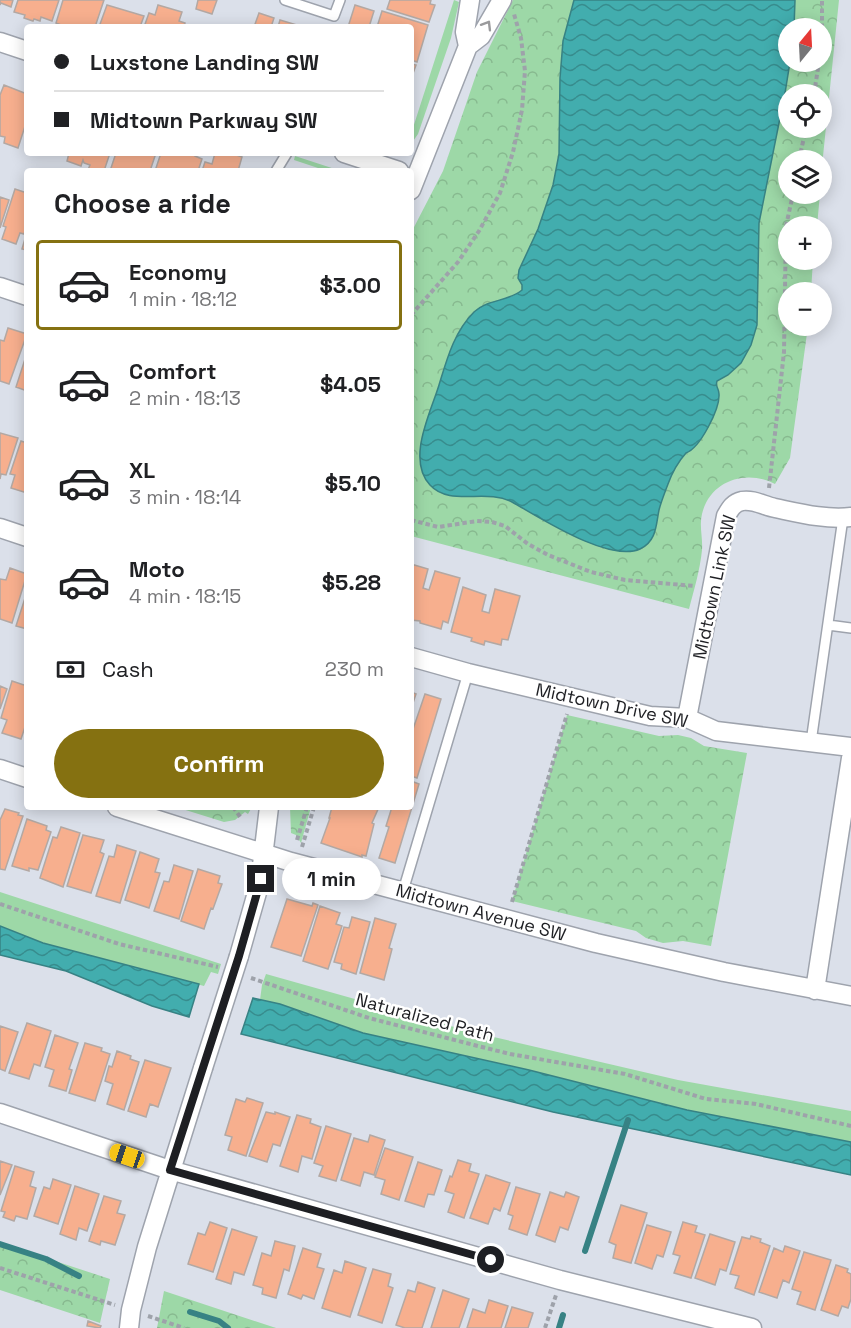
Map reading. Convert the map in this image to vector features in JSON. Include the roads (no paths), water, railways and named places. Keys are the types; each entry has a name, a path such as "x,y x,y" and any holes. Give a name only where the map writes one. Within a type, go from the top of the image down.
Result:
{"street":[{"path":"468,46 465,32 470,0"},
{"path":"414,178 468,46 481,36 507,4"},
{"path":"0,42 24,50"},
{"path":"353,156 390,168"},
{"path":"0,287 24,295"},
{"name":"Midtown Link SW","path":"687,718 726,516 732,506 742,501 754,501 765,506 818,516 847,517"},
{"path":"0,528 24,536"},
{"name":"Midtown Drive SW","path":"414,658 650,716 687,718 716,731 851,747"},
{"path":"815,990 851,758"},
{"path":"0,769 24,777"},
{"name":"Midtown Avenue SW","path":"126,810 263,854 596,943 851,996"},
{"path":"130,1319 170,1170 239,956 260,882 269,810"},
{"path":"0,1113 170,1170 560,1280 752,1328"}],"lane":[{"path":"285,0 334,16"},
{"path":"332,24 340,0"},
{"path":"811,742 847,517"},
{"path":"828,625 851,628"},
{"path":"403,891 468,673"}],"water":[{"path":"574,0 795,0 794,18 778,18 778,72 788,72 786,84 778,84 778,128 759,223 757,325 751,345 741,363 717,381 719,394 713,418 703,436 683,456 673,472 659,510 653,537 646,546 627,552 593,544 502,498 448,495 438,491 430,485 423,474 420,462 422,435 448,356 461,328 479,308 510,297 522,290 518,278 519,270 538,229 553,185 559,154 563,41"},
{"path":"0,926 43,943 199,984 189,1017 152,1006 66,971 0,955"},
{"path":"253,998 280,1004 363,1033 529,1070 687,1110 851,1142 851,1175 553,1112 241,1034"}],"waterway":[{"path":"585,1251 628,1120"},
{"path":"0,1244 46,1259 79,1276"},
{"path":"190,1312 219,1321 228,1328"},
{"path":"559,1328 563,1315"}]}
